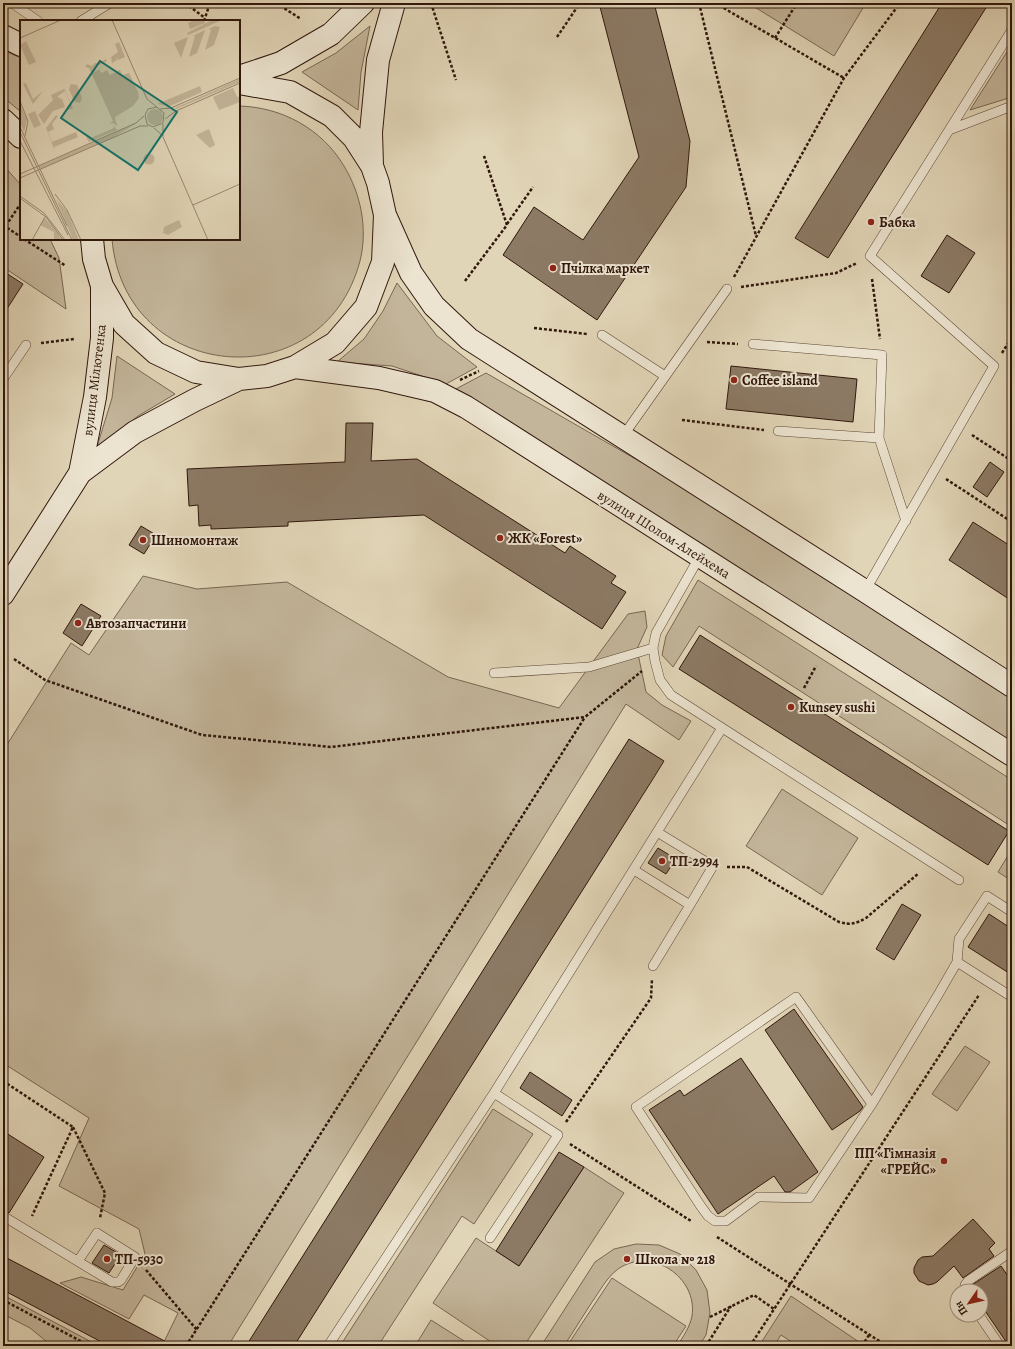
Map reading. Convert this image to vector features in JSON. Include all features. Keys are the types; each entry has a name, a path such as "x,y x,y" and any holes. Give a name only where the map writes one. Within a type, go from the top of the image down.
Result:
{"street":[{"path":"240,77 281,63 331,34 363,3"},
{"path":"372,166 371,132 378,60 394,3"},
{"path":"3,36 20,44"},
{"path":"240,83 290,92 332,116 354,138 372,166 378,183 385,215 412,273 434,306 469,339 1012,686"},
{"path":"3,120 20,136"},
{"path":"92,240 94,259 102,286 124,324 156,353 196,372 239,378 268,376 295,368 335,343 366,307 383,262 385,215"},
{"name":"вулиця Мілютенка","path":"80,473 95,397 102,338 102,286"},
{"name":"вулиця Шолом-Алейхема","path":"295,368 379,378 435,391 466,407 1012,755"},
{"name":"вулиця Мілютенка","path":"3,594 80,473 135,432 239,378"}],"lane":[{"path":"12,3 37,20"},
{"path":"83,20 110,3"},
{"path":"865,591 994,366 870,256 1012,30"},
{"path":"949,130 1012,106"},
{"path":"623,436 727,289"},
{"path":"602,335 665,376"},
{"path":"753,344 882,354 879,438 906,521"},
{"path":"3,379 26,345"},
{"path":"778,431 879,438"},
{"path":"700,556 656,633 653,648 655,661 660,680 671,695 960,880"},
{"path":"494,673 589,667 653,648"},
{"path":"328,1346 494,1093 722,728"},
{"path":"652,966 713,866 657,832"},
{"path":"634,870 690,905"},
{"path":"872,1104 796,997 636,1107 708,1216 715,1221 726,1221 758,1197 809,1198 872,1104 957,962 959,939 987,896 1012,912"},
{"path":"957,962 1012,997"},
{"path":"490,1238 558,1135 494,1093"},
{"path":"3,1216 26,1230 78,1261 115,1283 121,1280 134,1257 97,1233 78,1261"},
{"path":"965,1283 1012,1251"},
{"path":"984,1323 1000,1346"}],"path":[{"path":"185,3 204,20 210,3"},
{"path":"276,3 301,19"},
{"path":"431,3 456,80"},
{"path":"557,37 580,3"},
{"path":"699,3 756,237"},
{"path":"716,3 844,78"},
{"path":"775,38 797,3"},
{"path":"727,289 844,78 900,3"},
{"path":"484,156 506,225"},
{"path":"465,281 533,187"},
{"path":"3,230 4,226 20,204"},
{"path":"4,226 20,236"},
{"path":"26,240 66,266"},
{"path":"727,289 836,273 870,256 882,354"},
{"path":"534,328 602,335"},
{"path":"26,345 74,339"},
{"path":"690,341 753,344"},
{"path":"455,383 482,370"},
{"path":"682,420 778,431"},
{"path":"959,427 1012,461"},
{"path":"934,471 1012,522"},
{"path":"14,659 45,680 202,735 331,747 585,716"},
{"path":"186,1346 585,716 655,661"},
{"path":"804,688 816,666"},
{"path":"713,866 747,867 839,922 848,924 857,923 866,918 931,862"},
{"path":"652,966 651,998 558,1135 697,1224"},
{"path":"750,1346 988,982"},
{"path":"3,1081 73,1127 105,1193 97,1233"},
{"path":"26,1230 73,1127"},
{"path":"710,1233 887,1346"},
{"path":"134,1257 197,1330"},
{"path":"710,1317 754,1295 774,1309"},
{"path":"3,1300 90,1346"},
{"path":"706,1346 731,1306"},
{"path":"862,1346 869,1334"}],"shaded area":[{"path":"748,3 866,3 834,56"},
{"path":"370,26 361,72 358,110 302,72 336,53"},
{"path":"1012,44 1012,97 970,110"},
{"path":"3,50 20,58 20,111 3,97"},
{"path":"240,106 255,107 270,111 299,122 324,141 335,153 350,177 359,200 363,224 360,261 339,306 307,337 268,354 227,356 186,346 151,323 125,287 112,240 240,240"},
{"path":"3,165 20,184 20,240 50,240 59,258 66,309 3,267"},
{"path":"397,283 437,336 477,367 446,384 392,366 337,362 364,339 383,311"},
{"path":"117,356 175,394 138,416 96,450 112,398"},
{"path":"486,373 865,591 1012,686 1012,755 454,390"},
{"path":"143,576 197,589 287,582 448,677 559,708 628,614 645,611 647,627 637,649 646,692 662,705 691,721 679,740 626,704 228,1346 162,1346 178,1313 144,1295 129,1319 60,1283 81,1277 123,1290 145,1254 139,1229 59,1186 89,1118 3,1063 3,751 71,643 89,655"},
{"path":"698,580 1012,780 1012,827 699,626 673,667 662,655 666,636"},
{"path":"782,789 858,838 822,895 746,846"},
{"path":"1012,849 1012,881 998,872"},
{"path":"965,1046 990,1062 957,1111 932,1094"},
{"path":"493,1109 533,1134 474,1224 462,1216 378,1346 340,1346"},
{"path":"584,1167 624,1193 524,1346 497,1346 433,1303 476,1238 519,1266"},
{"path":"636,1244 659,1245 680,1254 696,1270 707,1290 710,1313 706,1335 699,1346 677,1346 688,1328 692,1316 692,1302 688,1289 680,1278 670,1269 657,1263 644,1261 631,1263 618,1269 610,1276 564,1346 541,1346 595,1262 614,1249"},
{"path":"612,1278 686,1326 673,1346 567,1346"},
{"path":"3,1295 99,1346 52,1346 30,1328 3,1314"},
{"path":"791,1296 859,1342 857,1346 798,1346 781,1335 774,1346 759,1346"},
{"path":"431,1320 472,1346 415,1346"}],"building":[{"path":"599,3 654,3 690,141 686,187 597,320 503,255 534,207 583,240 639,157"},
{"path":"942,3 989,3 828,258 795,238"},
{"path":"947,235 975,253 949,293 921,276"},
{"path":"3,271 23,284 3,315"},
{"path":"731,366 857,379 853,422 726,409"},
{"name":"ЖК «Forest»","path":"346,423 373,423 371,461 417,459 565,553 570,546 616,576 611,583 626,592 602,629 424,515 288,522 288,526 211,529 211,525 199,526 198,505 189,506 187,469 345,462"},
{"path":"990,462 1004,472 987,497 973,487"},
{"path":"973,522 1012,547 1012,601 949,560"},
{"name":"Шиномонтаж","path":"141,526 156,535 144,554 129,545"},
{"path":"81,604 101,616 82,646 63,633"},
{"path":"700,635 1009,831 988,865 679,669"},
{"path":"629,739 664,761 651,782 294,1346 246,1346"},
{"name":"ТП-2994","path":"658,848 676,859 666,874 648,863"},
{"path":"902,904 921,915 894,960 876,949"},
{"path":"989,914 1012,929 1012,975 968,947"},
{"path":"794,1009 863,1107 860,1111 832,1130 765,1030"},
{"path":"741,1058 818,1172 790,1192 785,1192 774,1176 718,1214 649,1110 680,1090 684,1096"},
{"path":"530,1072 572,1100 562,1116 520,1088"},
{"path":"3,1131 44,1157 9,1213 3,1210"},
{"path":"559,1152 584,1167 519,1266 496,1251"},
{"path":"973,1219 995,1243 989,1249 994,1256 963,1278 954,1266 933,1284 928,1285 919,1281 914,1273 914,1268 918,1260 922,1257 933,1256"},
{"name":"ТП-5930","path":"104,1245 121,1255 109,1273 92,1263"},
{"path":"3,1256 174,1346 109,1346 3,1290"},
{"path":"1001,1266 1012,1282 1012,1346 1009,1346 989,1317 989,1283 975,1283"}],"place":[{"name":"Бабка","path":"871,222"},
{"name":"Пчілка маркет","path":"553,268"},
{"name":"Coffee island","path":"734,380"},
{"name":"ЖК «Forest»","path":"500,538"},
{"name":"Шиномонтаж","path":"143,540"},
{"name":"Автозапчастини","path":"78,623"},
{"name":"Kunsey sushi","path":"791,707"},
{"name":"ТП-2994","path":"662,861"},
{"name":"ПП «Гімназія «ГРЕЙС»","path":"944,1161"},
{"name":"ТП-5930","path":"107,1259"},
{"name":"Школа № 218","path":"627,1259"}]}
